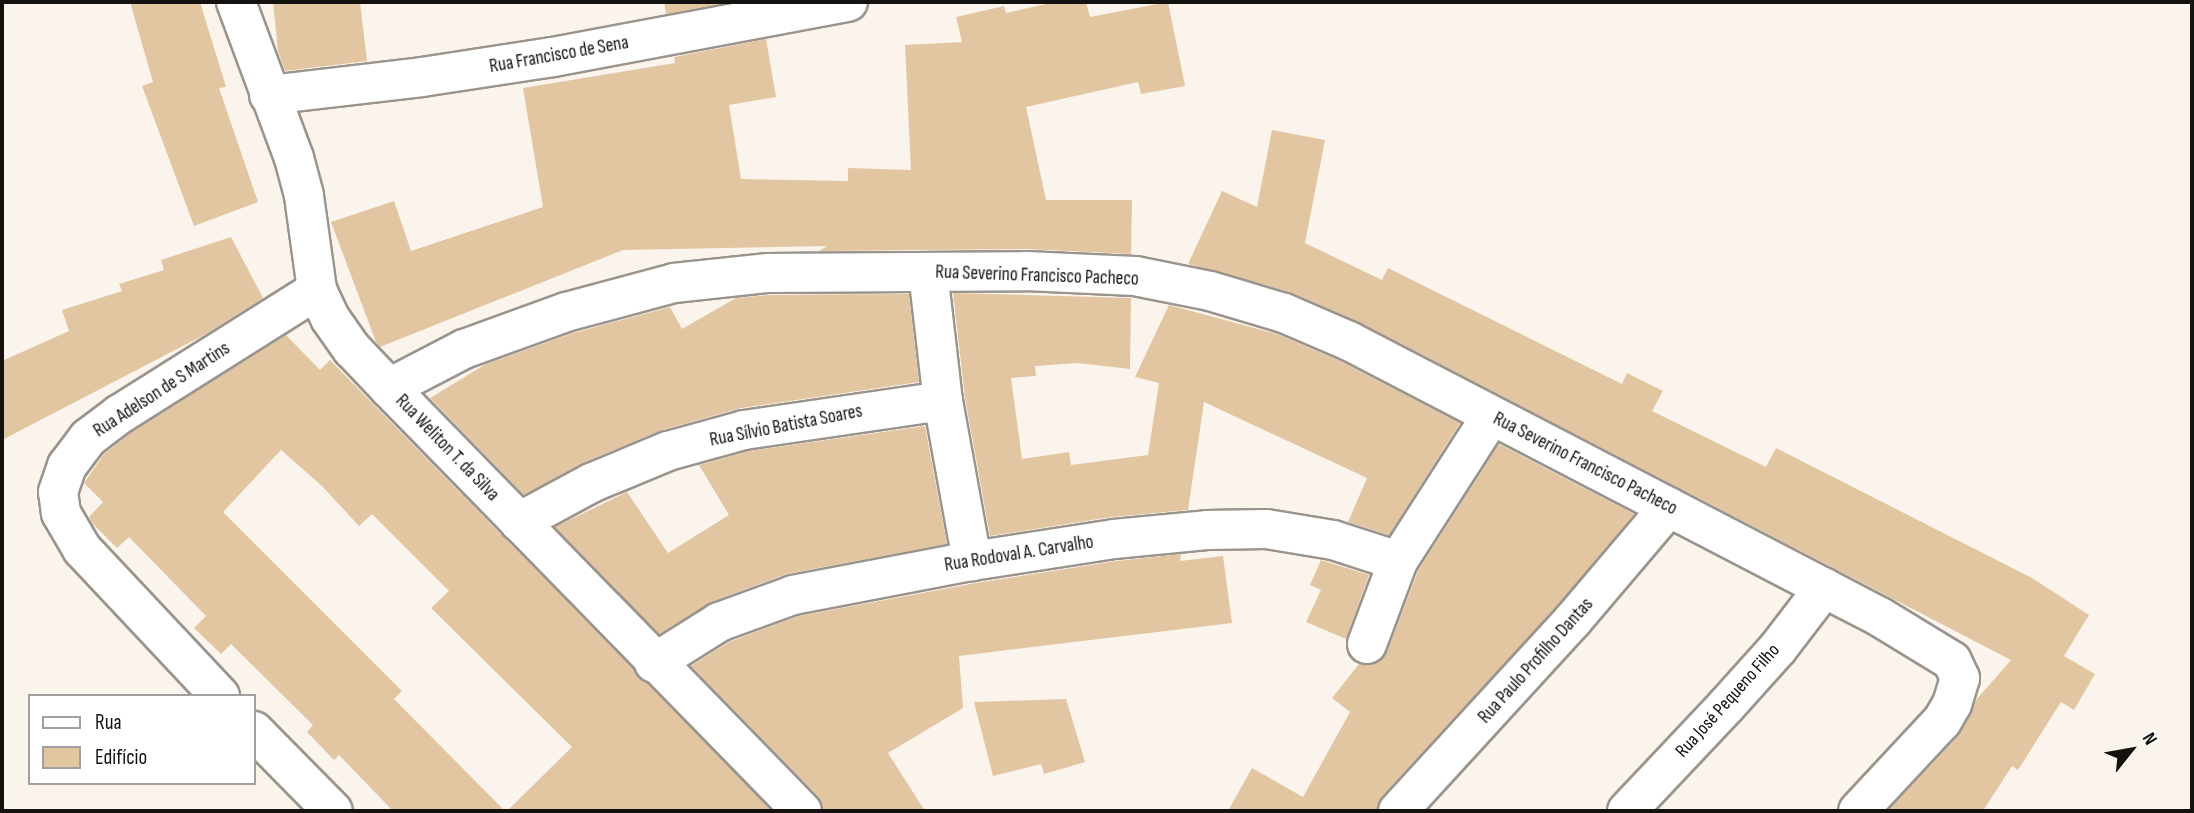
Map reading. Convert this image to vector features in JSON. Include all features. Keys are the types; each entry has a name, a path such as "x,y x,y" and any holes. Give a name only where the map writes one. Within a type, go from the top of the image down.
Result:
{"street":[{"name":"Rua Weliton T. da Silva","path":"236,2 294,158 304,196 317,290 330,318 389,388 654,663 802,811"},
{"name":"Rua Francisco de Sena","path":"269,95 422,77 553,57 848,2"},
{"name":"Rua Severino Francisco Pacheco","path":"389,388 464,349 566,312 674,283 768,273 1026,271 1135,276 1210,291 1284,313 1349,341 1824,588 1952,661 1960,678 1952,704 1913,753 1858,811"},
{"path":"928,272 943,401 972,561"},
{"name":"Rua Adelson de S Martins","path":"218,694 82,549 66,524 58,492 67,466 88,438 120,414 317,290"},
{"name":"Rua Sílvio Batista Soares","path":"519,523 591,483 681,448 744,430 943,401"},
{"path":"1367,644 1398,561 1491,416"},
{"name":"Rua Paulo Profilho Dantas","path":"1398,811 1573,620 1669,507"},
{"name":"Rua Rodoval A. Carvalho","path":"654,663 719,622 780,598 972,561 1114,539 1207,530 1266,529 1334,540 1398,561"},
{"name":"Rua José Pequeno Filho","path":"1627,811 1735,697 1824,588"},
{"path":"256,734 332,811"}],"building":[{"path":"130,2 200,2 226,87 219,88 258,202 194,226 142,86 153,82"},
{"path":"273,2 360,2 367,61 285,71 278,51"},
{"path":"664,2 730,2 666,14"},
{"path":"1055,2 1086,2 1090,17 1168,2 1185,86 1141,94 1138,82 1026,107 1046,200 1132,200 1131,254 1026,249 819,251 827,246 623,250 380,347 376,342 331,222 394,201 411,251 543,207 523,88 675,63 674,57 766,39 776,97 729,105 741,179 848,181 848,168 911,170 905,45 962,42 956,17 1004,6 1006,13"},
{"path":"1272,130 1325,140 1305,243 1382,280 1388,268 1622,384 1627,373 1663,391 1652,411 1766,467 1776,448 2032,578 2089,615 2064,656 2095,674 2074,710 2061,702 2018,770 2012,766 1983,811 1888,811 1958,736 1976,700 2011,660 1359,322 1290,292 1188,264 1222,191 1257,207"},
{"path":"231,237 263,298 204,335 2,440 2,361 69,331 62,310 122,291 119,284 164,270 161,260"},
{"path":"953,293 1131,298 1130,369 1077,363 1035,366 1036,376 1011,378 1022,459 1069,452 1071,465 1148,455 1159,383 1135,377 1169,305 1277,334 1340,361 1460,423 1389,535 1348,522 1367,478 1204,402 1188,510 1111,517 990,536 965,398"},
{"path":"909,294 919,382 741,408 662,430 582,463 524,495 430,398 486,364 573,333 670,307 682,329 736,298 769,295"},
{"path":"286,335 320,370 330,360 772,811 507,811 572,747 431,608 449,591 372,514 359,526 322,486 281,450 223,512 402,691 394,699 505,811 393,811 339,755 334,760 307,732 313,725 231,644 221,654 194,628 206,616 129,537 117,548 93,524 89,517 103,502 84,483 104,454 132,432"},
{"path":"925,426 947,544 786,574 711,602 659,634 555,527 627,492 668,553 729,515 699,465 749,451"},
{"path":"1499,444 1634,514 1557,606 1382,796 1377,811 1228,811 1252,768 1303,797 1350,712 1332,698 1359,664 1371,665 1380,661 1387,652 1418,571"},
{"path":"1181,554 1180,561 1223,556 1232,623 959,656 963,708 888,753 925,811 823,811 818,796 691,666 729,642 799,616 976,583"},
{"path":"1321,560 1369,575 1346,639 1306,622 1321,590 1310,585"},
{"path":"1066,699 1085,762 1044,774 1041,764 993,776 974,702"}]}
